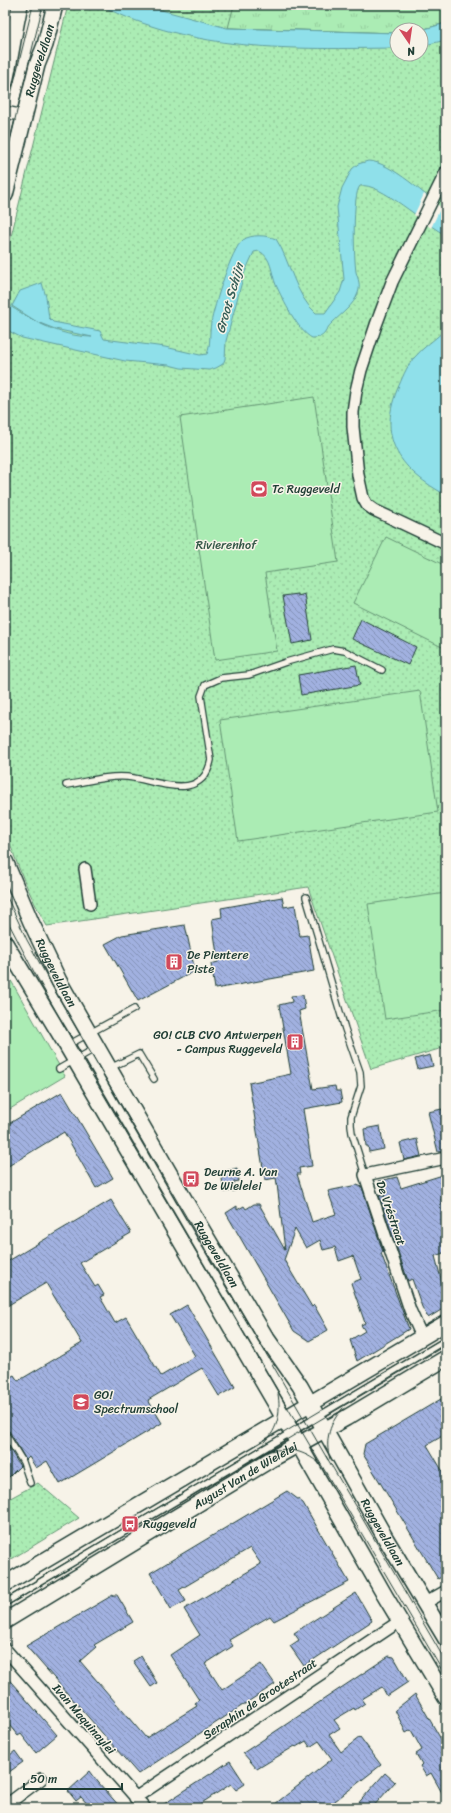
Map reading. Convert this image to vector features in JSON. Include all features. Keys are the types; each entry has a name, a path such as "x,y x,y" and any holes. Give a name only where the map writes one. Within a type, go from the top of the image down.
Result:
{"street":[{"path":"5,82 10,59 12,36 20,5"},
{"name":"Ruggeveldlaan","path":"5,195 55,5"},
{"path":"5,112 25,116"},
{"path":"446,172 392,282 361,370 353,412 354,446 361,488 367,505 374,510 446,544"},
{"name":"Ruggeveldlaan","path":"5,861 28,916 59,981 110,1068 155,1150 254,1319 300,1386 386,1539 446,1639"},
{"path":"84,869 90,904"},
{"name":"Ruggeveldlaan","path":"5,943 67,1046 446,1698"},
{"name":"De Vréstraat","path":"422,1337 410,1310 365,1175 446,1158"},
{"path":"5,1584 446,1323"},
{"name":"August Van de Wielelei","path":"5,1621 295,1439 324,1430 446,1358"},
{"path":"425,1603 446,1591"},
{"name":"Seraphin de Grootestraat","path":"135,1798 400,1621"},
{"name":"Ivan Maquinaylei","path":"5,1649 145,1808"},
{"path":"5,1806 41,1780"}],"lane":[{"path":"66,785 101,779 127,777 159,784 186,786 203,779 209,769 211,760 201,696 205,685 221,678 249,675 286,662 332,650 345,651 382,670"},
{"path":"306,897 345,1029 360,1072 360,1086 351,1117 351,1125 365,1175"},
{"path":"67,1046 134,1009"},
{"path":"59,1069 98,1047"},
{"path":"110,1068 139,1054 154,1079"},
{"name":"August Van de Wielelei","path":"5,1603 295,1439 317,1417 446,1340"},
{"path":"5,1433 23,1462 30,1483"}],"green space":[{"name":"Rivierenhof","path":"68,5 234,5 228,28 389,33 389,62 429,62 429,28 446,23 446,1047 371,1069 308,887 47,926 40,914 23,879 5,829 5,261"},
{"path":"234,5 446,5 446,23 429,28 429,22 389,22 389,33 227,28"},
{"name":"Tc Ruggeveld","path":"314,397 338,562 265,573 277,651 215,660 180,417"},
{"path":"386,537 446,566 446,649 353,603"},
{"path":"420,691 438,812 238,841 220,720"},
{"path":"446,893 446,1010 385,1019 368,904"},
{"path":"5,970 65,1076 5,1112"},
{"path":"38,1483 79,1518 5,1563 5,1501"}],"water":[{"path":"99,5 143,5 227,28 389,33 389,48 319,48 245,45 209,40 172,32 136,21"},
{"path":"446,23 446,40 429,44 429,28"},
{"name":"Groot Schijn","path":"368,161 377,163 398,173 446,212 446,235 379,190 368,186 360,186 357,191 354,227 355,265 359,282 359,290 350,305 329,326 323,335 317,338 312,338 301,329 287,307 276,285 269,261 259,251 254,252 244,274 226,341 225,359 223,364 209,370 125,361 22,338 5,329 5,303 36,321 12,306 20,291 42,283 49,318 53,322 100,331 104,339 165,347 200,355 207,354 211,323 228,266 238,245 246,238 259,236 276,239 303,297 316,313 325,313 340,292 344,279 337,207 342,188 352,169 358,164","holes":["38,323 55,329 92,337 68,334"]},
{"path":"446,329 446,495 430,486 406,465 398,453 392,439 390,425 392,408 404,373 421,350"}],"pier":[{"path":"424,194 441,207 431,228 414,215"}],"building":[{"path":"298,594 298,596 305,594 312,640 292,644 283,596"},
{"path":"361,619 416,647 408,665 352,639"},
{"path":"356,665 360,685 301,695 298,675"},
{"path":"282,897 284,907 295,905 300,936 308,935 314,971 215,989 211,964 218,962 212,919 222,917 221,908"},
{"name":"De Pientere Piste","path":"185,925 195,971 138,1001 105,944 122,935"},
{"path":"303,995 305,1009 299,1011 313,1089 335,1086 336,1091 340,1091 342,1102 303,1109 312,1166 299,1168 300,1174 297,1174 312,1222 336,1214 328,1191 357,1185 362,1187 383,1252 381,1253 409,1329 357,1361 350,1340 365,1331 361,1325 365,1323 351,1283 361,1279 353,1256 339,1261 335,1247 323,1250 320,1240 306,1248 295,1229 284,1260 312,1307 314,1305 328,1330 309,1341 294,1331 226,1213 237,1206 237,1210 244,1206 246,1209 254,1204 259,1204 285,1250 276,1178 265,1180 249,1083 291,1074 279,1005 292,1002 291,996"},
{"path":"430,1055 433,1066 418,1069 415,1059"},
{"path":"62,1092 113,1178 96,1188 64,1132 5,1168 5,1126"},
{"path":"442,1109 444,1117 446,1116 446,1151 438,1152 428,1112"},
{"path":"380,1126 384,1149 369,1152 368,1146 366,1146 364,1129"},
{"path":"417,1139 421,1156 404,1160 400,1143"},
{"path":"237,1168 239,1181 234,1182 235,1191 224,1192 221,1172"},
{"path":"446,1174 446,1198 441,1199 446,1216 446,1252 435,1256 443,1286 446,1285 446,1307 428,1318 422,1307 412,1279 408,1281 379,1195 385,1197 379,1181 397,1177 401,1188"},
{"path":"111,1200 131,1233 80,1263 95,1287 98,1285 104,1295 100,1297 115,1323 126,1317 161,1376 195,1356 170,1315 187,1305 235,1387 219,1396 202,1368 148,1400 162,1423 60,1484 47,1461 36,1468 29,1457 26,1460 9,1431 5,1429 5,1380 14,1375 18,1381 82,1343 46,1283 5,1307 5,1263"},
{"path":"446,1396 446,1434 427,1445 446,1477 446,1574 438,1579 363,1454 365,1444"},
{"path":"5,1441 20,1466 5,1481"},
{"path":"287,1491 303,1503 349,1582 274,1621 270,1616 229,1640 233,1646 205,1664 222,1690 261,1664 275,1684 138,1774 26,1646 113,1595 117,1595 133,1622 94,1645 96,1647 80,1661 146,1738 197,1706 195,1703 199,1700 170,1655 200,1635 184,1609 261,1564 250,1548 179,1590 186,1601 171,1609 150,1573"},
{"path":"356,1593 372,1621 304,1666 290,1646 299,1640 294,1633"},
{"path":"141,1656 157,1683 151,1687 133,1661"},
{"path":"389,1656 394,1657 408,1682 387,1696 382,1687 362,1699 365,1703 355,1710 354,1708 334,1720 340,1728 329,1735 341,1752 360,1737 381,1765 326,1808 270,1808 332,1759 319,1741 310,1747 306,1741 257,1769 243,1753"},
{"path":"5,1675 57,1735 36,1753 21,1734 18,1736 5,1720 5,1705 10,1701 5,1695"},
{"path":"415,1694 446,1748 446,1800 431,1773 426,1776 420,1766 422,1764 416,1754 422,1750 411,1730 406,1733 395,1710"},
{"path":"15,1751 23,1762 5,1775 5,1759"},
{"path":"230,1761 245,1784 236,1790 231,1784 194,1808 158,1808"},
{"path":"90,1771 121,1808 91,1808 81,1797 76,1801 68,1791"},
{"path":"385,1773 395,1782 372,1808 354,1808"}],"tram line":[{"path":"5,119 33,5"},
{"path":"5,160 43,5"},
{"path":"5,893 27,940 60,1000 328,1460"},
{"path":"5,916 34,972 81,1056 446,1677"},
{"path":"5,1599 446,1336"},
{"path":"5,1607 446,1345"},
{"path":"265,1442 273,1432 278,1420 278,1394"},
{"path":"330,1459 328,1452 329,1432 338,1413 343,1408"},
{"path":"270,1451 296,1451 319,1463"},
{"path":"326,1456 446,1662"}],"place":[{"name":"Tc Ruggeveld","path":"259,489"},
{"name":"De Pientere Piste","path":"174,962"},
{"name":"GO! CLB CVO Antwerpen - Campus Ruggeveld","path":"295,1042"},
{"name":"Deurne A. Van De Wielelei","path":"191,1179"},
{"name":"GO! Spectrumschool","path":"81,1402"},
{"name":"Ruggeveld","path":"130,1524"}]}
